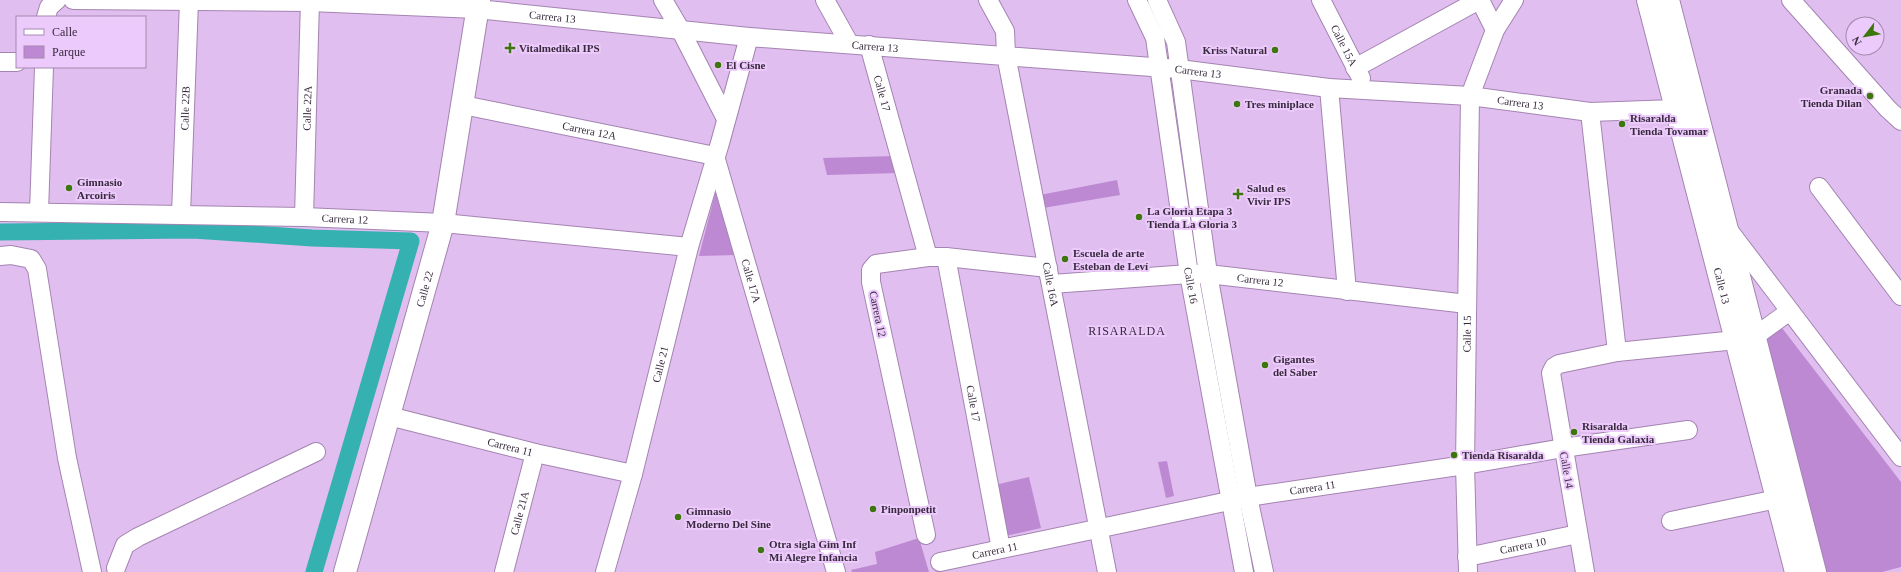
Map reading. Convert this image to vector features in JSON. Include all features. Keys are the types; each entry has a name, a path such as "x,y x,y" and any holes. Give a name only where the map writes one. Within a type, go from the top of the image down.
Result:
{"main road":[{"name":"Calle 13","path":"1648,0 1675,109 1815,572"},
{"name":"Calle 13","path":"1668,0 1725,225 1745,339 1777,499 1796,572"},
{"name":"Calle 22","path":"345,572 443,223 478,4"}],"street":[{"path":"46,16 49,7 57,0"},
{"name":"Carrera 13","path":"73,0 310,1 478,4 749,37 849,43 869,46 1006,55 1161,68 1179,68 1329,88 1470,96 1590,112 1675,109"},
{"path":"663,0 680,29 726,119"},
{"path":"825,0 849,43"},
{"name":"Calle 16A","path":"988,0 1005,31 1006,55 1090,488 1100,528 1107,572"},
{"name":"Calle 16","path":"1137,0 1155,38 1161,68 1189,274 1244,572"},
{"name":"Calle 16","path":"1157,0 1176,42 1208,274 1248,498 1264,572"},
{"name":"Calle 15A","path":"1321,0 1367,91"},
{"path":"1356,68 1480,0 1495,30"},
{"name":"Calle 15","path":"1468,564 1465,466 1470,96 1495,30 1514,0"},
{"path":"1791,0 1888,109 1901,121"},
{"name":"Calle 22B","path":"181,214 189,1"},
{"name":"Calle 22A","path":"304,217 310,1"},
{"path":"715,156 749,37"},
{"name":"Calle 17","path":"869,46 928,257"},
{"path":"0,62 16,62"},
{"path":"39,212 44,68"},
{"path":"1329,88 1348,291"},
{"name":"Carrera 12A","path":"463,105 715,156"},
{"path":"1590,112 1617,352 1745,339 1790,311"},
{"name":"Calle 21","path":"605,572 633,474 689,247 715,156"},
{"name":"Calle 17A","path":"715,156 836,572"},
{"path":"1819,187 1901,296"},
{"name":"Carrera 12","path":"0,212 304,217 443,223 689,247"},
{"path":"1725,225 1901,457"},
{"path":"0,256 11,255 31,260 37,269 67,458 92,572 118,570 125,545 138,537 316,452"},
{"name":"Carrera 12","path":"926,535 871,282 871,270 876,264 928,257 946,257 1050,276 1208,274 1467,304"},
{"name":"Calle 17","path":"946,257 1001,549"},
{"name":"Calle 14","path":"1585,572 1552,373 1554,367 1559,364 1617,352"},
{"name":"Carrera 11","path":"389,416 535,453 633,474"},
{"name":"Carrera 11","path":"940,562 1231,501 1465,466 1564,448 1688,430"},
{"name":"Calle 21A","path":"504,572 535,453"},
{"path":"1671,521 1777,499"},
{"name":"Carrera 10","path":"1468,564 1578,534"}],"green space":[{"path":"895,156 899,173 827,175 823,158"},
{"path":"1117,180 1120,195 1043,208 1040,195"},
{"path":"716,190 737,255 699,256"},
{"path":"1782,328 1901,482 1901,567 1882,572 1817,572 1761,336"},
{"path":"1167,461 1174,496 1166,498 1158,462"},
{"path":"1029,477 1041,528 1001,537 991,486"},
{"path":"919,538 929,572 852,572 851,570 877,564 875,552"}],"waterway":[{"path":"0,232 193,230 312,238 411,241 314,572"}],"place":[{"name":"Vitalmedikal IPS","path":"510,48"},
{"name":"Kriss Natural","path":"1275,50"},
{"name":"El Cisne","path":"718,65"},
{"name":"Granada Tienda Dilan","path":"1870,96"},
{"name":"Tres miniplace","path":"1237,104"},
{"name":"Risaralda Tienda Tovamar","path":"1622,124"},
{"name":"Gimnasio Arcoiris","path":"69,188"},
{"name":"Salud es Vivir IPS","path":"1238,194"},
{"name":"La Gloria Etapa 3 Tienda La Gloria 3","path":"1139,217"},
{"name":"Escuela de arte Esteban de Leví","path":"1065,259"},
{"name":"Gigantes del Saber","path":"1265,365"},
{"name":"Risaralda Tienda Galaxia","path":"1574,432"},
{"name":"Tienda Risaralda","path":"1454,455"},
{"name":"Pinponpetit","path":"873,509"},
{"name":"Gimnasio Moderno Del Sine","path":"678,517"},
{"name":"Otra sigla Gim Inf Mi Alegre Infancia","path":"761,550"}],"district":[{"name":"RISARALDA","path":"1127,331"}]}
